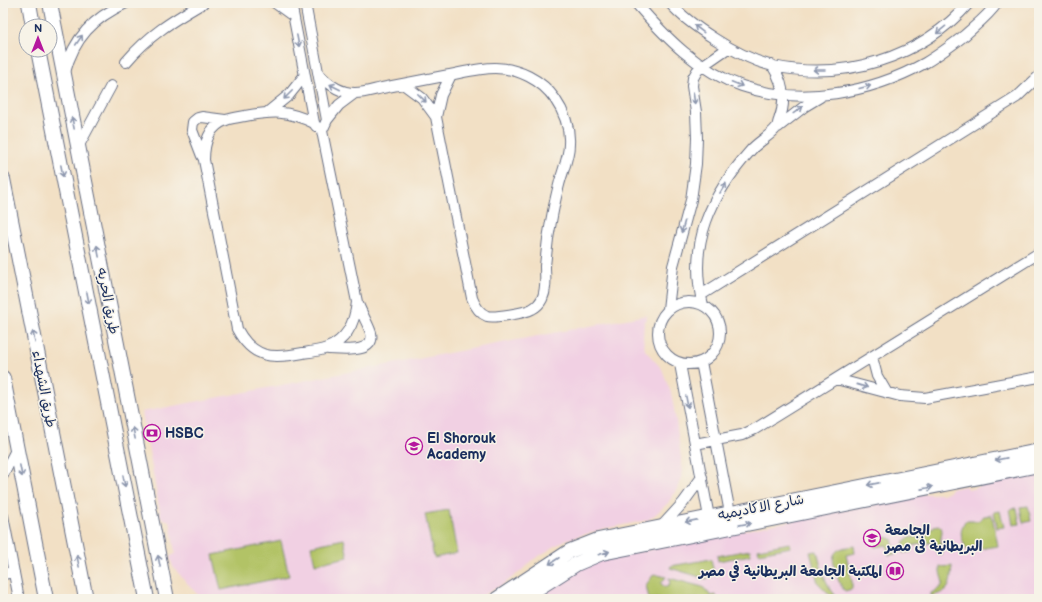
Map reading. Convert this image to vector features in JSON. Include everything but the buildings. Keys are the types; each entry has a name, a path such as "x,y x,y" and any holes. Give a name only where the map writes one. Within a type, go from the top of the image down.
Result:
{"street":[{"path":"29,3 32,18"},
{"name":"طريق الحريه","path":"50,3 167,599"},
{"path":"64,76 68,60 75,45 85,32 101,16 126,3"},
{"path":"126,62 147,39 203,3"},
{"path":"275,3 293,16"},
{"path":"291,3 314,123"},
{"path":"311,3 306,8 327,120"},
{"path":"636,3 666,36 702,66 721,77 741,86 762,92 803,96 843,92 872,85 925,63 973,28 997,3"},
{"path":"670,3 700,30 728,48 772,65 797,69 822,70 847,68 872,63 894,56 935,35 969,3"},
{"path":"668,309 673,266 693,189 696,164 697,138 696,112 692,86 693,78 702,66 728,48"},
{"name":"طريق الحريه","path":"40,58 147,599"},
{"path":"772,65 778,75 783,95 783,106 776,128"},
{"path":"319,74 326,82 335,88 345,92 355,93 451,75 490,68 504,68 528,76 544,87 555,98 563,112 568,128 569,144 566,162 551,217 546,256 544,294 536,306 530,310 496,317 484,314 475,306 472,298 436,117 441,95 451,75"},
{"path":"268,112 289,95 305,75"},
{"path":"701,295 1017,98 1039,76"},
{"path":"403,84 422,98 436,117"},
{"path":"78,147 111,86"},
{"path":"322,131 327,120 339,105 355,93"},
{"path":"703,305 698,272 702,230 725,184 740,162 758,143 799,110 822,95"},
{"path":"50,110 70,106"},
{"path":"268,112 292,114 314,123 322,131 357,302 371,333 370,342 367,346 359,349 326,349 285,357 273,357 261,354 251,348 243,340 237,329 204,160 192,130 193,122 202,117 225,120 268,112"},
{"path":"204,160 204,148 208,137 215,127 225,120"},
{"name":"طريق الشهداء","path":"3,179 86,599"},
{"path":"695,444 730,439 755,429 1039,253"},
{"path":"326,349 341,339 352,325 356,314 357,302"},
{"path":"694,302 703,305 716,317 720,334 719,343 709,358 691,365 680,364 670,359 662,351 658,340 657,329 659,323 668,309 676,304 694,302"},
{"path":"872,357 878,376 887,393"},
{"path":"701,362 730,513"},
{"path":"680,364 709,517"},
{"path":"836,379 900,396 925,398 1039,377"},
{"path":"3,378 46,599"},
{"path":"3,475 17,448"},
{"name":"شارع الاكاديميه","path":"521,599 576,564 616,550 1039,451"},
{"name":"شارع الاكاديميه","path":"497,599 570,551 598,540 730,513 810,504 1039,465"},
{"path":"661,527 683,503 702,477"},
{"path":"3,516 19,599"},
{"path":"135,538 154,535"},
{"path":"570,551 576,564"},
{"path":"3,574 14,572"}],"shaded area":[{"name":"El Shorouk Academy","path":"647,315 644,324 643,337 645,350 662,369 671,393 683,472 677,489 668,503 648,520 603,529 565,540 531,561 521,571 502,585 476,599 204,599 196,593 173,567 170,557 175,553 170,521 161,518 142,412"},
{"name":"الجامعة البريطانية فى مصر","path":"1039,471 1039,599 530,599 571,573 602,559 925,494 943,494 950,492 950,489 966,486 967,489 973,489 989,480"}],"green space":[{"path":"1028,506 1031,521 1023,523 1020,507"},
{"path":"1017,508 1020,524 1013,525 1010,509"},
{"path":"449,510 457,553 434,558 425,514"},
{"path":"1000,511 1004,527 997,528 994,512"},
{"path":"992,515 998,546 967,551 961,533 965,521 978,521 984,516"},
{"path":"938,525 942,529 942,554 938,555 935,542 910,546 911,552 903,553 904,543 908,538 925,536 934,526"},
{"path":"882,536 892,539 895,554 889,555 887,545 875,547 873,538"},
{"path":"344,539 348,557 315,564 311,546"},
{"path":"281,541 289,576 221,590 213,555"},
{"path":"790,543 791,547 759,553 758,549"},
{"path":"854,546 855,553 846,555 852,581 852,589 845,591 840,584 833,559 836,552 839,550"},
{"path":"750,550 751,555 718,561 717,556"},
{"path":"817,551 826,580 835,595 831,596 818,583 810,552"},
{"path":"711,559 714,573 707,579 670,568 671,566"},
{"path":"952,566 949,586 943,592 931,596 931,593 941,587 943,582 940,567"},
{"path":"654,574 666,577 661,583 664,587 670,585 669,578 703,587 711,596 716,595 717,599 649,599 646,585"}],"place":[{"name":"HSBC","path":"152,433"},
{"name":"El Shorouk Academy","path":"414,446"},
{"name":"الجامعة البريطانية فى مصر","path":"872,538"},
{"name":"المكتبة الجامعة البريطانية في مصر","path":"895,571"}]}
